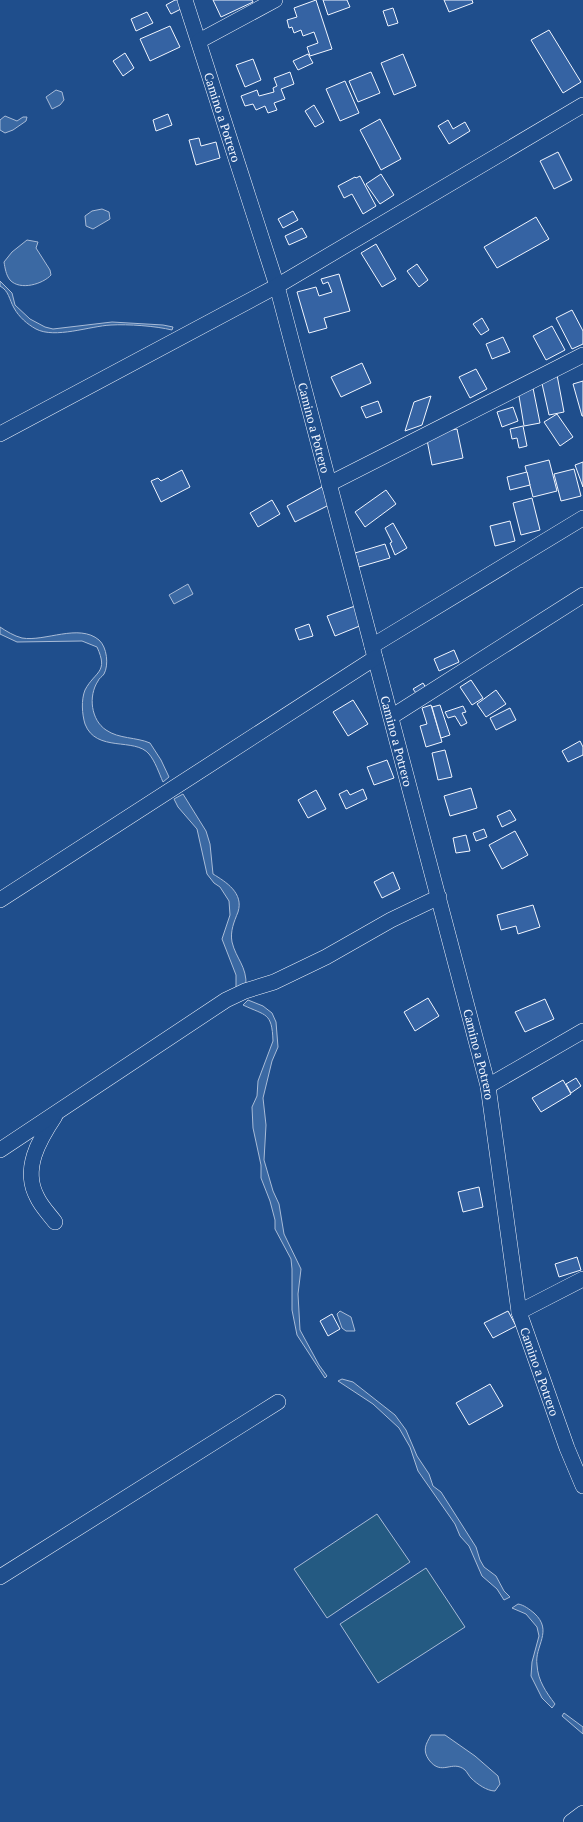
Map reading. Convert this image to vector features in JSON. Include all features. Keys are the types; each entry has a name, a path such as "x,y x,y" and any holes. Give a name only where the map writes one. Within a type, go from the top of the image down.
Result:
{"street":[{"name":"Camino a Potrero","path":"185,0 277,286 488,1086 519,1312 567,1448 583,1486"},
{"path":"199,41 275,0"},
{"path":"0,434 277,286 583,105"},
{"path":"329,484 583,355"},
{"path":"0,900 374,652 583,518"},
{"path":"391,717 583,595"},
{"path":"0,1150 226,1000 245,991 274,982 326,957 391,920 439,897"},
{"path":"488,1086 583,1031"},
{"path":"55,1222 37,1198 30,1176 33,1156 44,1132 59,1110"},
{"path":"519,1312 583,1279"},
{"path":"0,1577 278,1402"},
{"path":"571,1822 583,1813"}],"shaded area":[{"path":"56,90 62,92 64,100 60,105 52,109 46,97"},
{"path":"5,116 17,121 23,117 27,117 26,121 13,130 5,133 0,130 0,120"},
{"path":"102,209 109,212 110,219 93,229 86,226 85,216 92,211"},
{"path":"27,240 38,242 36,248 50,270 51,275 43,281 25,286 14,283 10,280 4,262 12,252"},
{"path":"0,281 12,293 15,305 30,319 45,327 53,329 112,322 173,327 172,330 158,327 111,325 73,331 53,333 44,332 26,323 14,308 7,293 0,286"},
{"path":"188,584 193,594 174,604 169,595"},
{"path":"0,627 13,635 22,638 31,639 62,634 82,633 91,635 99,640 104,647 107,661 106,670 98,680 93,694 92,700 94,714 97,720 101,726 111,733 150,743 161,760 169,777 163,782 153,760 143,749 98,739 90,733 85,724 82,707 85,690 99,671 102,662 97,647 82,641 17,642 0,634"},
{"path":"183,794 206,831 210,844 213,874 233,889 238,899 239,905 233,927 232,942 245,973 246,986 236,989 236,975 222,939 230,915 229,901 220,887 214,883 207,874 197,829 178,807 174,799"},
{"path":"248,1000 263,1006 272,1013 276,1022 278,1047 272,1061 263,1098 266,1125 264,1160 273,1191 279,1204 284,1234 301,1269 298,1294 300,1330 319,1365 327,1376 325,1378 297,1335 292,1310 291,1259 275,1229 275,1220 270,1201 261,1178 261,1165 253,1128 252,1107 257,1096 258,1081 273,1041 269,1020 266,1016 243,1005"},
{"path":"340,1311 351,1317 355,1331 346,1331 342,1328 337,1314"},
{"path":"342,1379 353,1382 395,1415 406,1430 417,1456 429,1474 433,1486 441,1492 476,1547 484,1567 496,1576 504,1591 510,1597 504,1600 497,1589 482,1576 469,1546 460,1536 455,1524 418,1471 410,1447 399,1428 373,1404 338,1381"},
{"path":"377,1514 410,1562 327,1618 294,1569"},
{"path":"426,1568 465,1627 378,1683 340,1624"},
{"path":"518,1604 534,1613 540,1620 542,1626 543,1632 538,1651 537,1665 541,1681 555,1704 552,1708 542,1698 531,1676 532,1662 539,1636 537,1627 526,1614 512,1608"},
{"path":"564,1713 583,1727 583,1734 562,1716"},
{"path":"431,1735 445,1735 475,1756 498,1776 500,1784 495,1791 479,1785 465,1770 460,1767 456,1766 443,1768 434,1765 429,1760 425,1750 426,1744"}],"building":[{"path":"175,0 179,0 183,8 171,14 166,5"},
{"path":"213,0 252,0 253,2 221,17"},
{"path":"316,0 332,49 310,56 307,47 318,43 314,32 303,36 301,30 294,33 292,27 289,28 287,20 297,17 294,8"},
{"path":"323,0 347,0 350,7 328,15"},
{"path":"444,0 472,0 473,3 449,12"},
{"path":"393,8 398,23 388,26 383,11"},
{"path":"147,12 153,23 136,31 131,19"},
{"path":"170,26 180,47 150,61 140,39"},
{"path":"549,30 581,82 563,93 531,40"},
{"path":"125,53 134,68 123,76 113,61"},
{"path":"308,54 313,63 298,70 293,61"},
{"path":"403,54 416,86 394,95 381,63"},
{"path":"253,59 261,80 245,87 236,65"},
{"path":"290,72 294,84 281,89 285,99 274,103 277,110 268,113 265,106 256,110 253,104 245,106 241,96 257,90 259,96 274,92 273,88 277,86 274,78"},
{"path":"371,72 380,93 358,102 349,81"},
{"path":"345,81 359,113 340,121 326,89"},
{"path":"314,105 324,122 315,127 305,111"},
{"path":"168,114 172,125 156,131 153,120"},
{"path":"380,119 401,159 381,170 360,130"},
{"path":"448,120 453,129 465,122 470,131 449,144 438,126"},
{"path":"199,138 201,146 216,142 220,158 196,165 189,140"},
{"path":"558,152 572,180 554,189 540,161"},
{"path":"381,174 394,195 380,204 366,184"},
{"path":"360,176 376,206 363,214 352,194 344,198 338,186"},
{"path":"293,211 298,220 283,228 278,219"},
{"path":"536,217 549,239 497,268 484,247"},
{"path":"302,228 307,237 289,245 285,236"},
{"path":"376,244 396,279 382,287 361,253"},
{"path":"417,264 428,280 419,287 407,271"},
{"path":"339,274 350,311 324,318 327,328 309,333 297,292 316,287 319,296 332,292 328,282 323,284 321,279"},
{"path":"572,310 583,331 583,344 572,349 556,318"},
{"path":"482,318 489,330 481,335 473,324"},
{"path":"552,326 565,350 546,360 533,336"},
{"path":"503,337 510,352 492,359 486,344"},
{"path":"362,363 371,383 341,397 331,377"},
{"path":"476,369 487,389 470,398 459,377"},
{"path":"557,375 564,412 549,415 541,379"},
{"path":"583,381 583,416 582,416 573,384"},
{"path":"533,388 540,423 524,426 518,390"},
{"path":"431,396 422,425 405,431 414,402"},
{"path":"378,401 382,412 366,418 361,407"},
{"path":"513,407 518,421 502,427 497,412"},
{"path":"557,414 573,437 560,446 544,422"},
{"path":"523,426 527,446 519,448 517,438 512,439 510,429"},
{"path":"457,429 463,458 432,465 426,435"},
{"path":"549,460 557,491 533,497 525,466"},
{"path":"583,462 583,487 575,465"},
{"path":"574,469 581,496 561,501 554,474"},
{"path":"182,470 190,487 161,502 151,481 158,478 161,481"},
{"path":"527,472 530,485 510,490 507,477"},
{"path":"322,487 331,504 295,522 287,506"},
{"path":"386,490 396,504 365,527 355,512"},
{"path":"532,498 540,530 521,535 513,503"},
{"path":"272,500 280,514 258,527 250,513"},
{"path":"510,521 515,541 495,546 490,526"},
{"path":"393,523 407,548 395,555 390,543 392,542 385,528"},
{"path":"385,544 390,558 359,567 355,553"},
{"path":"355,606 362,625 335,636 327,616"},
{"path":"309,624 313,636 299,640 295,629"},
{"path":"454,650 459,662 439,671 434,659"},
{"path":"471,680 483,698 472,705 460,687"},
{"path":"423,683 428,691 419,697 413,689"},
{"path":"496,690 506,704 486,717 477,704"},
{"path":"353,700 368,724 348,736 333,712"},
{"path":"431,705 442,742 426,747 420,726 427,724 422,708"},
{"path":"440,705 450,735 441,738 432,707"},
{"path":"463,706 466,712 462,713 467,723 461,726 455,716 448,718 445,712"},
{"path":"510,708 516,720 496,730 490,718"},
{"path":"580,741 583,747 583,755 568,762 562,751"},
{"path":"445,750 452,777 438,780 432,753"},
{"path":"387,760 394,778 374,785 367,767"},
{"path":"471,788 477,808 450,816 444,796"},
{"path":"363,789 367,799 346,809 339,794 347,790 350,795"},
{"path":"316,790 326,809 308,818 298,800"},
{"path":"510,810 516,820 502,827 497,816"},
{"path":"484,829 487,837 476,841 473,833"},
{"path":"515,831 528,855 502,869 489,845"},
{"path":"466,835 470,851 456,853 453,838"},
{"path":"393,872 400,889 382,898 374,882"},
{"path":"533,905 540,927 518,934 516,926 501,930 497,915"},
{"path":"428,998 439,1016 415,1031 404,1012"},
{"path":"545,999 554,1019 525,1032 515,1012"},
{"path":"576,1078 581,1086 571,1093 566,1084"},
{"path":"563,1080 571,1094 541,1112 532,1098"},
{"path":"479,1187 483,1207 463,1212 458,1192"},
{"path":"577,1257 581,1270 559,1277 555,1264"},
{"path":"508,1311 516,1326 493,1338 484,1323"},
{"path":"332,1314 340,1329 328,1336 320,1321"},
{"path":"490,1384 503,1406 469,1425 456,1403"}]}
